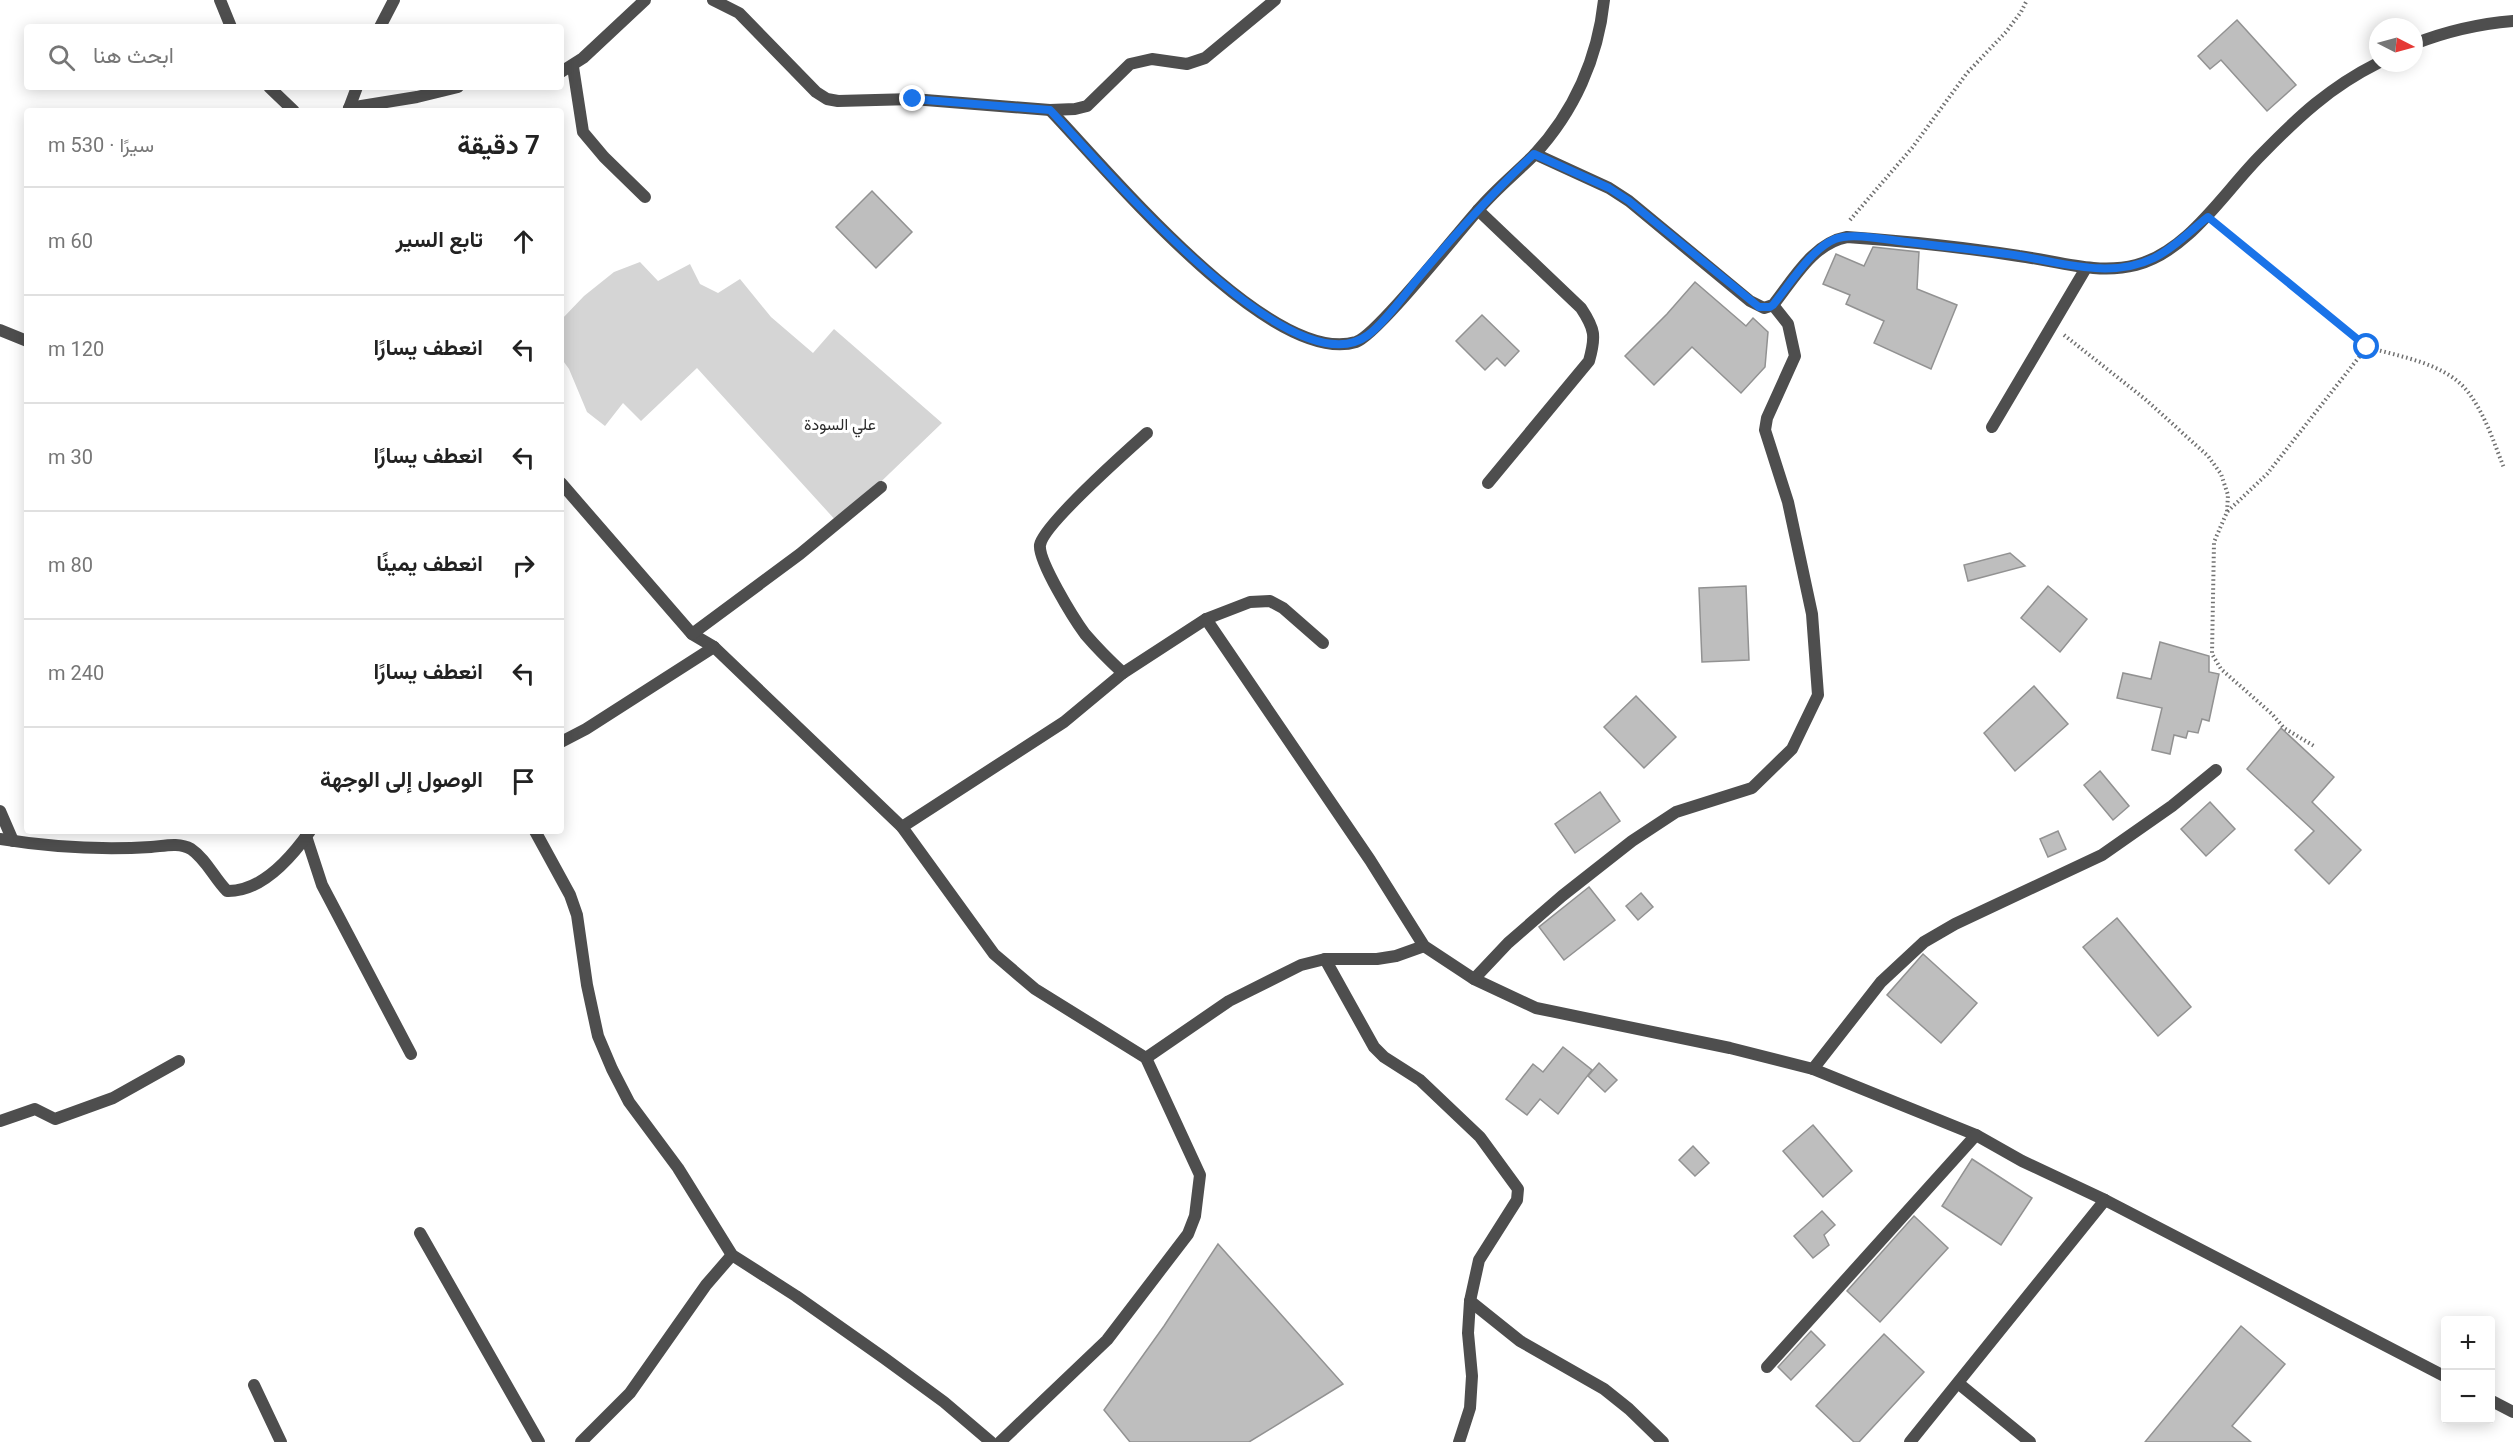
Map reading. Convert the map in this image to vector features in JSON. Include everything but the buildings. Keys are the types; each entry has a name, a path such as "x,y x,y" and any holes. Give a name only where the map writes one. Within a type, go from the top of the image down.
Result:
{"street":[{"path":"220,0 230,24"},
{"path":"382,24 394,0"},
{"path":"645,0 624,22 567,69 583,132 604,157 645,198"},
{"path":"713,0 739,13 816,92 827,99 850,101 913,99 1050,110 1087,106 1130,64 1152,59 1186,64 1205,58 1275,0"},
{"path":"1050,110 1100,167 1185,250 1252,308 1286,330 1303,336 1345,343 1357,341 1379,325 1478,210 1534,154 1576,96 1593,59 1601,30 1604,0"},
{"path":"2423,40 2446,31 2481,23 2513,21"},
{"path":"1534,154 1609,188 1629,201 1750,301 1759,307 1770,307 1819,249 1837,238 1893,240 2020,256 2086,268 2135,265 2155,258 2208,217 2260,156 2315,103 2347,78 2369,67"},
{"path":"272,90 291,108"},
{"path":"350,108 356,90"},
{"path":"359,108 446,90"},
{"path":"1478,210 1581,308 1592,324 1595,339 1589,361 1488,483"},
{"path":"1992,427 2086,268"},
{"path":"1474,979 1508,943 1562,896 1632,842 1676,812 1752,788 1792,749 1818,695 1812,614 1788,502 1765,430 1767,418 1795,356 1788,324 1773,305"},
{"path":"0,330 24,340"},
{"path":"1123,673 1098,648 1076,619 1045,565 1040,545 1046,533 1091,484 1147,433"},
{"path":"564,486 692,634 714,647 902,827 994,954 1035,989 1146,1058 1200,1175 1195,1216 1188,1234 1107,1340 1000,1442"},
{"path":"692,634 800,554 881,487"},
{"path":"902,827 1064,722 1123,673 1206,620 1250,602 1270,601 1283,608 1323,644"},
{"path":"1206,620 1370,860 1424,946 1474,979 1536,1008 1730,1048 1813,1069 1976,1135 2022,1161 2105,1200 2441,1375"},
{"path":"564,740 611,714 714,647"},
{"path":"1813,1069 1881,982 1924,942 1955,924 2102,855 2172,806 2216,770"},
{"path":"0,811 13,841"},
{"path":"0,839 54,846 176,845 190,848 204,861 227,891 240,891 254,886 280,865 308,834"},
{"path":"308,834 321,885 411,1054"},
{"path":"537,834 570,895 577,915 587,985 598,1036 612,1069 629,1102 678,1168 732,1256 796,1296 884,1358 944,1402 991,1442"},
{"path":"1146,1058 1229,1001 1301,965 1325,959 1377,959 1396,956 1424,946"},
{"path":"1325,959 1374,1047 1384,1057 1420,1080 1480,1137 1518,1189 1517,1200 1479,1260 1470,1301 1468,1333 1472,1376 1470,1408 1459,1442"},
{"path":"0,1121 34,1109 55,1119 113,1098 179,1061"},
{"path":"1767,1367 1976,1135"},
{"path":"1910,1442 2105,1200"},
{"path":"420,1233 539,1442"},
{"path":"581,1442 630,1393 706,1285 732,1256"},
{"path":"1470,1301 1520,1341 1604,1389 1629,1409 1663,1442"},
{"path":"1958,1383 2030,1442"},
{"path":"254,1384 281,1442"},
{"path":"2495,1403 2513,1412"}],"path":[{"path":"1837,238 1912,148 1967,73 2006,32 2027,0"},
{"path":"2208,217 2367,347 2448,374 2468,391 2483,417 2504,468"},
{"path":"2052,326 2145,399 2208,456 2221,474 2228,495 2227,512 2214,542 2212,654 2221,669 2272,714 2284,728 2314,746"},
{"path":"2227,512 2267,474 2367,347"}],"green space":[{"name":"علي السودة","path":"640,262 658,281 690,264 700,284 718,293 740,279 771,317 813,353 834,329 942,423 838,523 697,368 641,421 623,403 605,426 587,412 564,362 564,317 584,296 614,272"}],"route":[{"path":"913,99 1050,110 1074,134 1100,167 1163,230 1252,308 1286,330 1332,342 1357,341 1379,325 1502,183 1534,154 1593,180 1629,201 1759,307 1773,305 1819,249 1837,238 1893,240 2020,256 2086,268 2112,268 2135,265 2155,258 2208,217 2367,347"}]}
